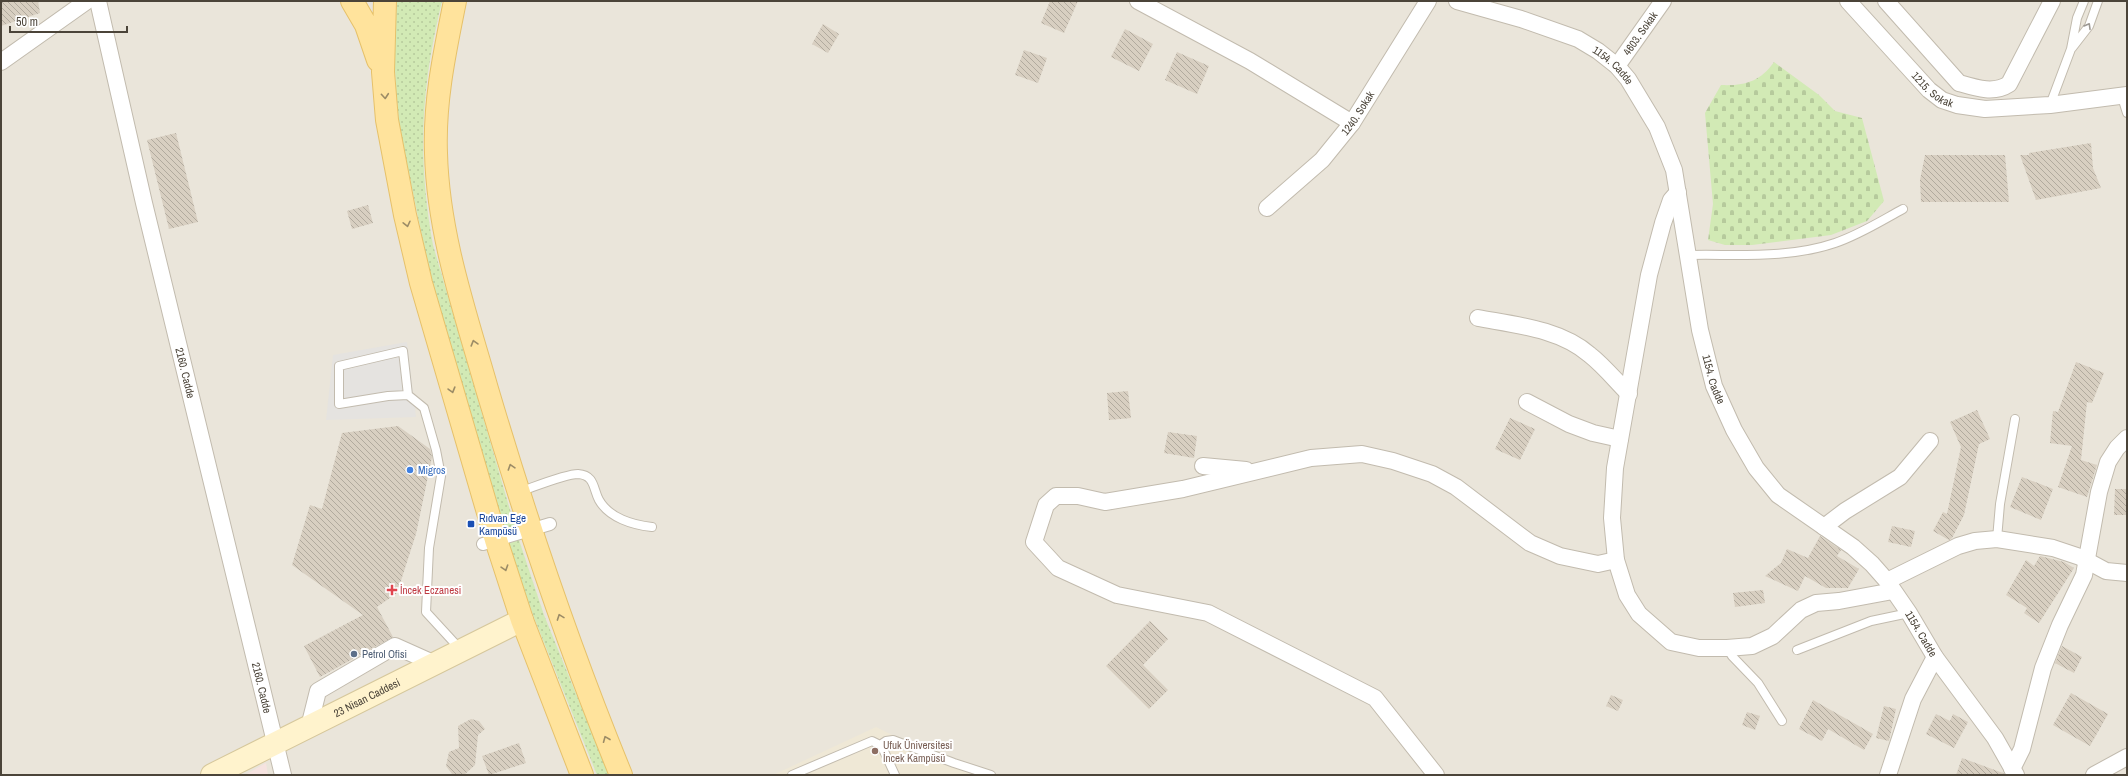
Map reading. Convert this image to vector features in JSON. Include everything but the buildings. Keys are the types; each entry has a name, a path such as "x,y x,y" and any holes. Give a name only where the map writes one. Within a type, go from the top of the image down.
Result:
{"main road":[{"path":"352,1 366,25 382,72"},
{"path":"385,1 382,72 392,148 405,215 421,283 489,542 522,620 582,775"},
{"path":"455,1 437,107 436,152 439,195 456,280 519,492 540,527 540,561 588,694 621,775"},
{"name":"23 Nisan Caddesi","path":"212,775 277,744 460,649 522,620"}],"street":[{"path":"1,62 87,1"},
{"name":"2160. Cadde","path":"98,1 144,203 277,744 283,775"},
{"path":"1138,1 1250,61 1352,123"},
{"name":"1240. Sokak","path":"1266,208 1322,160 1352,123 1428,1"},
{"name":"1154. Cadde","path":"1457,1 1521,19 1578,39 1598,51 1617,66 1628,79 1657,128 1674,170 1700,330 1714,386 1734,430 1756,468 1778,495 1853,547 1872,564 1909,613 1935,657 1995,738 2014,772"},
{"name":"4603. Sokak","path":"1617,66 1663,1"},
{"name":"1215. Sokak","path":"1848,1 1929,90 1942,100 1957,105 1985,109 2050,105 2125,96"},
{"path":"1886,1 1959,83 1975,88 1995,90 2009,84 2052,1"},
{"path":"1678,192 1671,200 1649,274 1620,440 1612,518 1616,560 1627,595 1639,614 1656,630 1671,642 1699,648 1752,646 1773,636 1802,610 1816,603 1839,601 1890,586 1958,546 1975,541 1997,539 2053,548 2080,557 2106,571 2127,573"},
{"path":"1478,318 1530,328 1566,339 1590,354 1629,394"},
{"path":"1527,402 1569,424 1593,433 1620,440"},
{"path":"2014,772 2022,749 2044,668 2060,625 2084,575 2099,492 2108,462 2117,448 2127,438"},
{"path":"1824,527 1844,511 1900,477 1930,441"},
{"path":"1436,775 1375,698 1208,613 1117,595 1058,568 1034,542 1046,505 1056,496 1078,496 1104,502 1183,489 1311,458 1362,454 1393,460 1432,474 1456,487 1530,543 1560,556 1598,564 1616,560"},
{"path":"1203,466 1234,470 1263,470"},
{"path":"489,542 540,527"},
{"path":"309,727 318,691 395,646 433,663"},
{"path":"1888,775 1912,699 1935,657"},
{"path":"2094,775 2127,757"}],"lane":[{"path":"2050,105 2071,49 2077,18 2084,1"},
{"path":"2071,49 2089,26 2098,1"},
{"path":"2125,96 2127,113"},
{"path":"1689,255 1780,254 1817,248 1852,236 1903,209"},
{"path":"408,395 403,351 339,366 339,404 388,396 408,395 424,408 436,450 441,476 429,548 426,612 460,649"},
{"path":"1997,539 2000,504 2015,419"},
{"path":"519,492 573,474 585,475 593,482 599,500 615,515 633,524 652,526"},
{"path":"1797,650 1871,621 1909,613"},
{"path":"1727,648 1732,656 1758,683 1782,721"},
{"path":"880,745 886,741 893,740 991,775"},
{"path":"792,775 868,742 876,742 880,745 895,775"}],"shaded area":[{"path":"1,1 2127,1 2127,775 1,775"},
{"path":"407,342 416,417 326,420 333,355"},
{"name":"Ufuk Üniversitesi İncek Kampüsü","path":"876,727 974,775 773,775"},
{"path":"266,763 268,775 245,775"}],"green space":[{"path":"397,1 442,1 429,63 424,122 423,152 425,182 433,245 517,534 544,615 609,775 597,775 533,615 506,537 430,274 400,131 394,47"},
{"path":"1774,62 1819,95 1835,111 1862,118 1884,201 1867,221 1831,235 1752,245 1725,245 1708,240 1713,204 1705,113 1721,85 1737,85 1751,81 1763,74"}],"place":[{"name":"Migros","path":"410,470"},
{"name":"Rıdvan Ege Kampüsü","path":"471,524"},
{"name":"İncek Eczanesi","path":"392,590"},
{"name":"Petrol Ofisi","path":"354,654"},
{"name":"Ufuk Üniversitesi İncek Kampüsü","path":"875,751"}]}
